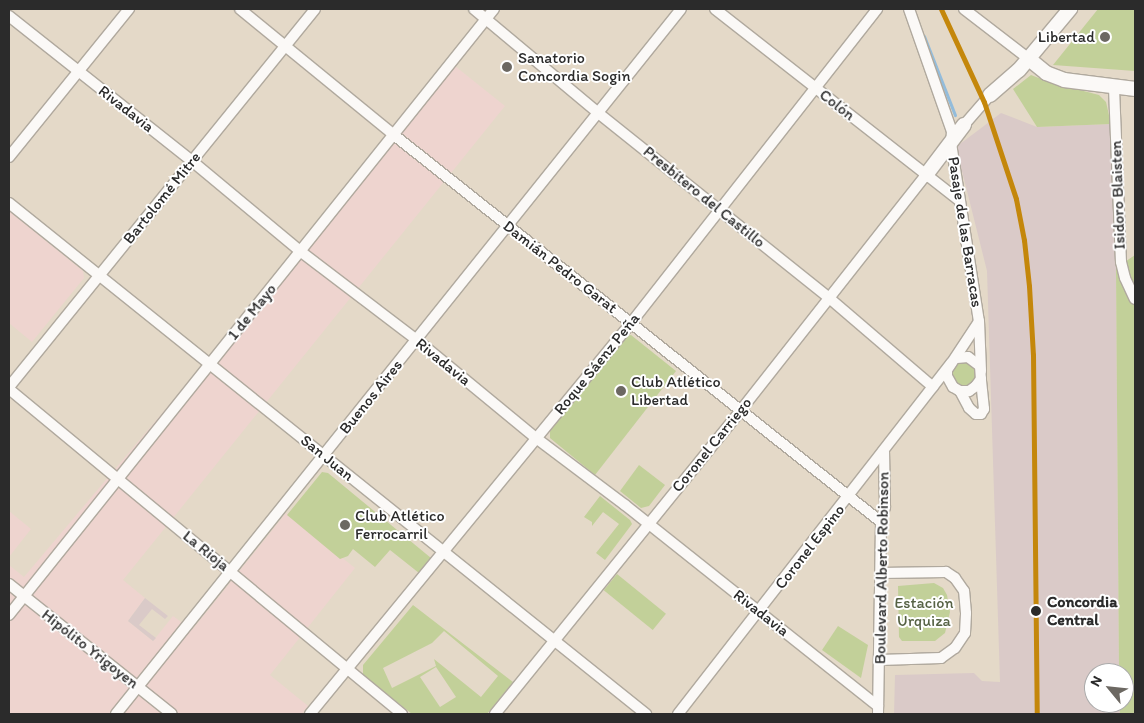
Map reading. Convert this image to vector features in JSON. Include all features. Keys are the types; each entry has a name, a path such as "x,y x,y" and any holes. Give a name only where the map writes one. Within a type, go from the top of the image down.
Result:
{"street":[{"path":"9,157 129,9"},
{"name":"Damián Pedro Garat","path":"240,9 394,135 882,522"},
{"name":"Bartolomé Mitre","path":"9,388 315,9"},
{"name":"Presbítero del Castillo","path":"474,9 597,112 828,297 933,387"},
{"name":"1 de Mayo","path":"9,616 494,9"},
{"name":"Buenos Aires","path":"116,714 681,9"},
{"name":"Colón","path":"715,9 960,201"},
{"name":"Roque Sáenz Peña","path":"310,714 631,323 877,9"},
{"name":"Pasaje de las Barracas","path":"909,9 950,122 951,143 979,321 984,409 981,414 976,414 969,408 947,376 954,360"},
{"path":"964,9 1046,73 1064,80 1114,88 1135,89"},
{"path":"926,175 964,125 990,95 999,89 1029,59 1070,9"},
{"name":"Rivadavia","path":"9,16 192,161 300,251 417,340 536,438 760,611 878,710"},
{"name":"Isidoro Blaisten","path":"1114,88 1120,262 1135,299"},
{"name":"Coronel Carriego","path":"495,714 926,175"},
{"name":"San Juan","path":"9,203 646,714"},
{"name":"Pasaje de las Barracas","path":"940,377 954,360 979,321"},
{"path":"933,387 969,391 976,386 981,375 972,359 954,360"},
{"name":"Coronel Espino","path":"678,714 884,452 940,377"},
{"name":"La Rioja","path":"9,388 402,714"},
{"name":"Boulevard Alberto Robinson","path":"878,710 880,573 882,522 885,507 884,452"},
{"path":"880,573 946,572 955,578 964,591 966,613 966,633 956,648 941,658 880,660"},
{"name":"Hipólito Yrigoyen","path":"9,584 172,714"},
{"path":"871,714 878,710"}],"shaded area":[{"path":"455,66 505,106 123,580 145,598 128,621 153,641 173,616 192,630 286,513 355,568 270,675 308,706 302,714 9,714 9,565 24,577"},
{"path":"1001,113 1037,127 1111,124 1116,268 1119,663 1084,663 1084,713 1120,714 894,714 895,675 974,673 982,681 1000,682 987,271 956,147"},
{"path":"9,211 83,271 84,278 32,342 9,323"},
{"path":"9,511 31,529 9,557"},
{"path":"145,598 168,616 165,619 152,609 139,625 156,638 153,641 128,621"}],"green space":[{"name":"Libertad","path":"1098,9 1135,9 1135,71 1053,65"},
{"path":"1031,75 1049,82 1099,95 1106,102 1111,124 1037,127 1013,89"},
{"path":"1135,255 1135,714 1120,713 1134,713 1134,663 1119,663 1116,268"},
{"name":"Club Atlético Libertad","path":"631,335 676,371 595,475 550,438 550,431 627,336"},
{"path":"964,361 973,365 977,374 973,383 964,387 955,383 951,374 955,365"},
{"path":"639,465 665,485 649,506 641,508 620,491"},
{"name":"Club Atlético Ferrocarril","path":"322,472 328,473 431,558 419,573 390,550 375,567 353,549 348,556 340,559 287,515"},
{"path":"600,496 630,520 632,524 605,560 596,553 619,524 603,512 592,526 592,522 584,517"},
{"path":"617,574 666,614 653,630 604,590"},
{"name":"Estación Urquiza","path":"934,583 943,588 947,595 950,612 945,633 935,641 902,641 899,637 898,586"},
{"path":"413,605 513,682 487,714 412,714 363,675 363,665","holes":["444,631 498,676 481,697 434,659 436,666 392,688 383,668 432,643","436,667 456,697 440,707 420,677"]},
{"path":"838,626 868,645 861,678 822,650"}],"waterway":[{"path":"924,36 955,115"}],"transit line":[{"path":"941,9 984,102 1016,199 1024,240 1033,355 1037,714"}],"place":[{"name":"Libertad","path":"1105,37"},
{"name":"Sanatorio Concordia Sogin","path":"507,67"},
{"name":"Club Atlético Libertad","path":"621,391"},
{"name":"Club Atlético Ferrocarril","path":"345,525"},
{"name":"Concordia Central","path":"1036,611"}]}
